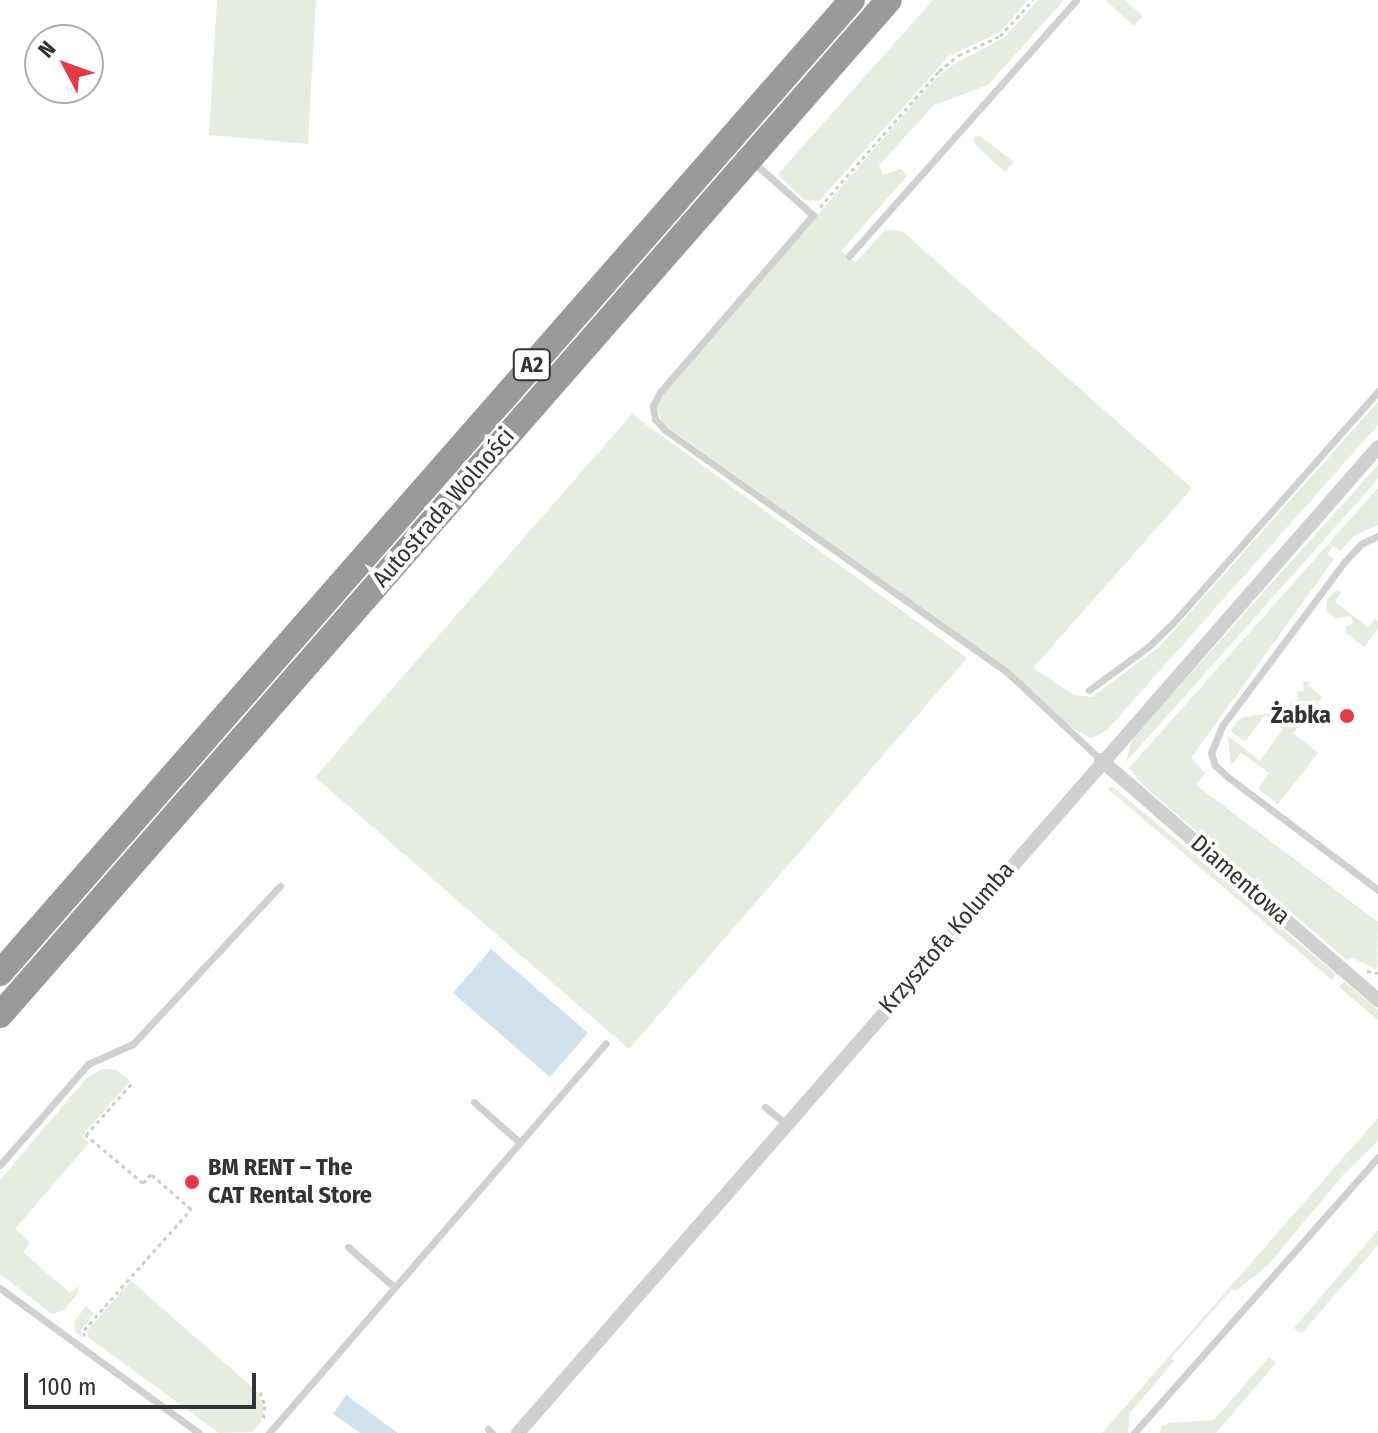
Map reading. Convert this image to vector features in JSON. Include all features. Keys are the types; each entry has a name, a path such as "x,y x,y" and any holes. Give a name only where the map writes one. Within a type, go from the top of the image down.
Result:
{"highway":[{"name":"Autostrada Wolności","path":"0,973 852,0"},
{"name":"Autostrada Wolności","path":"0,1015 889,0"}],"street":[{"name":"Krzysztofa Kolumba","path":"518,1433 1101,760 1378,447"},
{"name":"Diamentowa","path":"1101,760 1378,1000"}],"lane":[{"path":"849,256 1076,0"},
{"path":"749,159 813,215 660,392 653,406 655,419 665,430 1008,673 1101,760"},
{"path":"1089,690 1148,647 1173,623 1378,391"},
{"path":"1378,536 1361,544 1345,561 1222,726 1211,753 1220,771 1378,890"},
{"path":"0,1165 88,1064 133,1044 280,886"},
{"path":"269,1433 606,1043"},
{"path":"474,1102 519,1142"},
{"path":"765,1107 786,1124"},
{"path":"1134,1433 1378,1157"},
{"path":"348,1247 393,1286"},
{"path":"0,1288 199,1433"}],"path":[{"path":"813,215 939,71 959,55 1000,36 1033,0"},
{"path":"85,1338 84,1330 191,1209 151,1174 143,1183 86,1135 132,1083"},
{"path":"259,1427 265,1410 260,1392"}],"shaded area":[{"path":"217,0 316,0 308,144 209,135"},
{"path":"933,0 1028,0 1000,32 949,56 819,201 804,200 778,174"},
{"path":"1038,0 1064,0 988,85 934,105 879,165 883,175 901,169 907,176 841,251 855,263 885,230 902,231 1192,488 1033,668 1074,695 1092,697 1159,647 1378,402 1378,425 1106,731 1091,738 1069,726 1009,670 662,423 657,406 664,392 934,80 954,64 1005,37"},
{"path":"1105,0 1125,0 1143,16 1134,26"},
{"path":"979,135 1014,162 1005,172 975,145 974,138"},
{"path":"632,414 967,658 629,1049 315,777"},
{"path":"1378,465 1378,479 1126,762 1131,742 1144,725"},
{"path":"1378,488 1378,525 1354,536 1341,551 1333,546 1328,554 1334,559 1191,758 1205,773 1196,785 1378,922 1377,970 1351,957 1347,960 1146,788 1129,768"},
{"path":"1336,590 1341,592 1335,602 1368,627 1375,619 1378,621 1378,629 1364,647 1346,633 1345,627 1353,624 1351,616 1336,618 1326,611 1327,599"},
{"path":"1311,681 1308,685 1322,697 1293,733 1318,753 1278,804 1258,789 1269,773 1241,753 1231,766 1228,736 1260,761 1283,729 1265,715 1245,742 1231,731 1236,722 1244,717 1291,710 1290,702 1298,700 1297,692 1304,691 1303,682"},
{"path":"1113,787 1336,974 1332,980 1108,789"},
{"path":"1344,981 1378,1010 1378,1020 1339,987"},
{"path":"101,1069 116,1070 130,1081 82,1136 89,1143 15,1229 30,1243 23,1252 70,1293 79,1286 77,1295 64,1310 52,1314 0,1274 0,1180 86,1079"},
{"path":"1378,1118 1378,1141 1344,1174 1269,1264 1236,1291 1232,1289 1171,1358 1174,1361 1130,1413 1128,1433 1102,1433"},
{"path":"1378,1230 1378,1245 1301,1334 1294,1328"},
{"path":"131,1281 257,1391 264,1409 261,1421 252,1432 219,1433 88,1337 87,1331"},
{"path":"86,1306 94,1314 81,1330 82,1338 75,1331 74,1322"},
{"path":"1269,1357 1276,1363 1216,1433 1160,1433 1161,1427 1168,1423 1214,1420"}],"water":[{"path":"491,949 588,1033 550,1077 453,993"},
{"path":"346,1395 398,1433 360,1433 333,1414"}],"place":[{"name":"Żabka","path":"1347,716"},
{"name":"BM RENT – The CAT Rental Store","path":"192,1182"}]}
